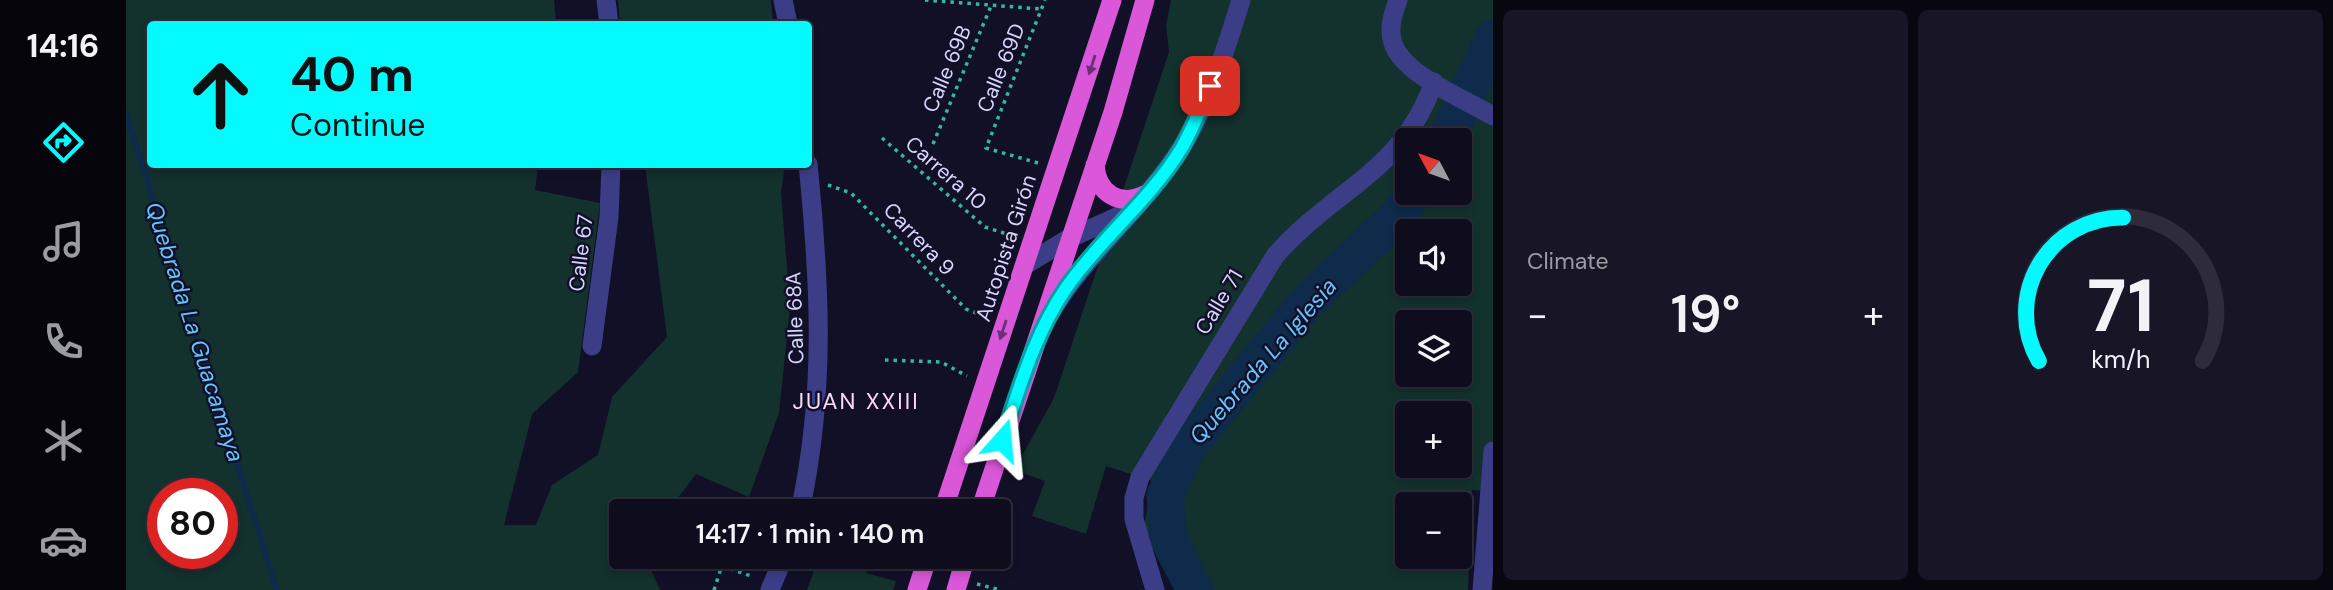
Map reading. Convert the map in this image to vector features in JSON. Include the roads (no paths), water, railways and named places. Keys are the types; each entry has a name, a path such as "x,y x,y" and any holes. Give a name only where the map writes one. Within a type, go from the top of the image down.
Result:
{"highway":[{"name":"Autopista Girón","path":"947,499 1112,0"},
{"path":"984,499 1068,239 1095,165 1145,0"},
{"path":"1095,165 1098,182 1110,195 1127,201 1144,195"},
{"path":"917,590 924,569"}],"street":[{"path":"606,0 609,21"},
{"path":"783,0 787,21"},
{"path":"1037,337 1081,267 1181,149 1196,120 1241,0"},
{"path":"1398,0 1391,30 1393,44 1407,64 1487,113"},
{"name":"Calle 71","path":"1155,590 1134,519 1134,498 1150,455 1275,256 1295,233 1345,196 1391,155 1443,87"},
{"name":"Calle 67","path":"592,346 609,217 611,168"},
{"name":"Calle 68A","path":"802,499 817,410 820,356 808,171"},
{"path":"1025,265 1068,239 1112,220 1144,195"},
{"path":"1482,590 1493,451"},
{"path":"771,587 779,569"}],"waterway":[{"name":"Quebrada La Iglesia","path":"1452,128 1493,39"},
{"name":"Quebrada La Guacamaya","path":"126,114 277,590"},
{"name":"Quebrada La Iglesia","path":"1195,590 1169,540 1165,496 1187,448 1307,302 1397,217 1405,205"}],"district":[{"name":"JUAN XXIII","path":"856,401"}]}
